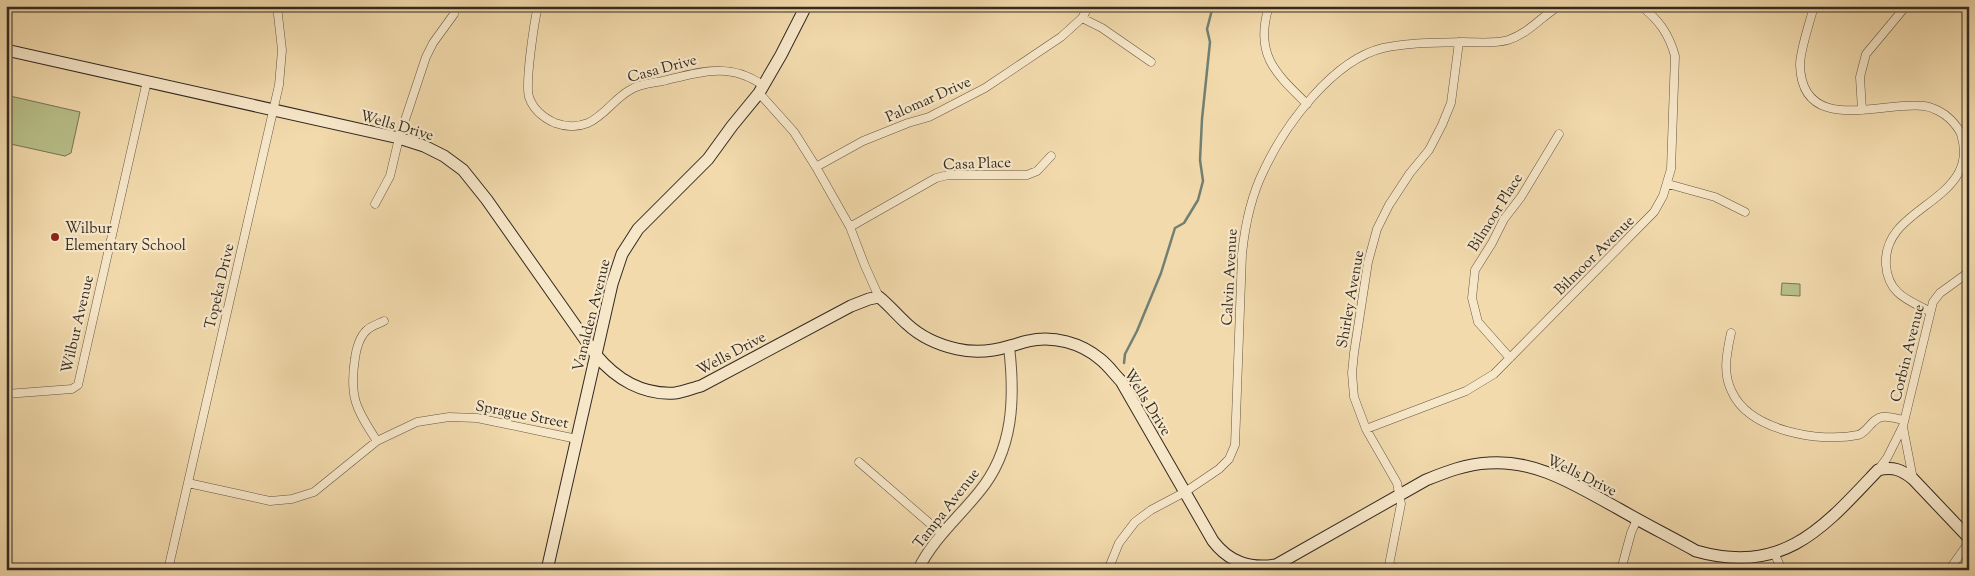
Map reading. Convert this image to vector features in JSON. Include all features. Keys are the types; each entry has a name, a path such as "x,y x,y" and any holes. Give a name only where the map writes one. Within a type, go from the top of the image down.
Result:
{"main road":[{"name":"Vanalden Avenue","path":"547,570 612,284 622,254 638,229 708,159 761,90 806,6"},
{"name":"Wells Drive","path":"7,52 147,81 400,138 424,146 444,156 462,170 487,200 605,366 622,379 639,388 657,392 676,393 701,386 851,306 879,297 914,330 938,344 959,350 978,351 1009,347 1029,340 1047,339 1064,341 1088,350 1102,360 1120,381 1219,548 1231,560 1255,567 1276,565 1286,560 1426,480 1452,470 1488,462 1539,469 1564,479 1696,551 1712,557 1733,560 1776,557 1810,539 1824,527 1878,470"},
{"path":"1878,470 1894,468 1903,471 1913,479 1969,538"}],"street":[{"name":"Topeka Drive","path":"168,570 279,85 282,50 277,6"},
{"name":"Casa Drive","path":"538,6 528,90 530,98 538,111 553,122 561,125 576,126 588,123 632,88 706,70 734,71 744,74 761,90 794,132 816,167 850,227 879,297"},
{"name":"Palomar Drive","path":"816,167 863,141 929,116 963,100 1061,37 1082,18 1089,6"},
{"path":"1269,6 1263,33 1267,56 1278,76 1307,104"},
{"name":"Calvin Avenue","path":"1108,570 1119,543 1135,522 1151,510 1185,492 1219,470 1229,459 1235,445 1242,254 1245,226 1263,170 1280,140 1307,104 1331,78 1354,60 1382,49 1419,42 1494,42 1509,40 1523,33 1559,6"},
{"name":"Bilmoor Avenue","path":"1366,429 1466,392 1494,374 1644,225 1654,212 1668,184 1673,158 1675,56 1671,41 1662,26 1641,6"},
{"path":"1814,6 1800,63 1804,86 1810,96 1820,105 1833,110 1847,111 1904,105 1926,106 1945,114 1958,127 1964,143 1964,157 1960,172 1952,183 1901,226 1890,240 1886,257 1887,275 1896,292 1909,302 1929,312"},
{"path":"1862,110 1860,76 1866,54 1906,6"},
{"path":"375,204 390,176 426,57 433,43 454,14"},
{"path":"1082,18 1102,28 1151,62"},
{"name":"Shirley Avenue","path":"1388,568 1401,504 1400,496 1397,483 1366,429 1354,397 1352,373 1368,262 1377,229 1389,205 1410,173 1429,150 1442,125 1451,103 1458,42"},
{"name":"Wilbur Avenue","path":"6,394 72,389 78,385 147,81"},
{"name":"Bilmoor Place","path":"1510,358 1478,322 1472,298 1475,270 1492,243 1504,218 1521,197 1559,134"},
{"name":"Casa Place","path":"850,227 936,178 948,175 1027,175 1037,171 1051,156"},
{"path":"1668,184 1715,197 1745,212"},
{"name":"Corbin Avenue","path":"1878,470 1887,458 1904,423 1929,312 1933,302 1940,293 1969,272"},
{"path":"377,440 362,418 355,402 352,380 360,341 366,330 384,321"},
{"path":"1731,332 1726,362 1727,377 1732,393 1745,410 1758,420 1804,435 1828,437 1862,433 1880,418 1904,423"},
{"name":"Tampa Avenue","path":"918,570 942,534 981,491 990,477 1005,444 1013,403 1009,347"},
{"name":"Sprague Street","path":"188,483 270,500 292,499 314,492 377,440 417,422 449,417 477,418 577,439"},
{"name":"Corbin Avenue","path":"1904,423 1913,479"},
{"path":"859,462 942,534"},
{"path":"1621,570 1631,533 1637,519"},
{"path":"1949,570 1969,542"},
{"path":"1776,557 1782,570"},
{"path":"1388,568 1403,570"}],"green space":[{"path":"10,96 80,112 71,153 65,156 6,143 6,111"},
{"path":"1782,283 1800,284 1800,296 1781,295"}],"waterway":[{"path":"1124,363 1125,354 1137,331 1161,273 1175,228 1184,223 1198,200 1203,181 1200,160 1210,42 1207,29 1213,6"}],"place":[{"name":"Wilbur Elementary School","path":"55,237"}]}
